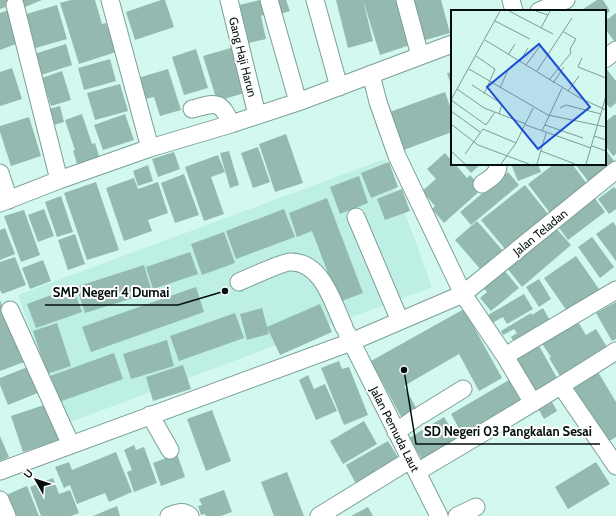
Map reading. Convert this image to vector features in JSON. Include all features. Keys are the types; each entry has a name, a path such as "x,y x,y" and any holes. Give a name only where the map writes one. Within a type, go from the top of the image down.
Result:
{"street":[{"path":"110,0 150,148"},
{"name":"Gang Haji Harun","path":"229,0 257,115"},
{"path":"270,0 298,102"},
{"path":"315,0 339,87"},
{"path":"405,0 420,56"},
{"path":"511,0 514,10"},
{"path":"541,10 566,0"},
{"path":"15,5 59,180"},
{"path":"0,173 4,201 150,148 298,102 451,44"},
{"path":"606,58 616,50"},
{"path":"371,74 378,102 397,156 463,294 505,356 533,403"},
{"path":"192,109 213,104 219,105 226,112 231,124"},
{"path":"482,184 494,175 498,170 498,165"},
{"name":"Jalan Teladan","path":"0,471 150,415 347,334 400,321 463,294 616,170"},
{"path":"356,217 400,321"},
{"name":"Jalan Pemuda Laut","path":"239,282 289,261 300,263 312,268 322,278 347,334 438,516"},
{"path":"505,356 616,290"},
{"path":"10,310 71,445"},
{"path":"319,516 533,403 616,351"},
{"path":"562,386 616,466"},
{"path":"396,432 463,389"},
{"path":"150,415 170,450"},
{"path":"0,500 7,516"},
{"path":"457,516 476,507"},
{"path":"169,516 180,512 186,513 190,516"}],"shaded area":[{"path":"385,159 432,287 65,424 18,295"}],"building":[{"path":"0,0 10,0 11,5 0,9"},
{"path":"22,0 42,0 25,7"},
{"path":"71,0 95,0 102,24 106,23 116,52 79,64 60,3"},
{"path":"165,0 174,27 135,40 126,12"},
{"path":"260,0 264,15 261,16 266,39 244,44 235,6"},
{"path":"273,0 286,0 290,11 277,15"},
{"path":"336,0 363,0 373,41 348,48"},
{"path":"363,0 399,0 413,44 380,55"},
{"path":"411,0 441,0 450,33 422,41"},
{"path":"597,0 603,0 610,11 606,14 606,10 582,10"},
{"path":"57,5 67,39 32,49 23,15"},
{"path":"9,10 21,42 0,50 0,13"},
{"path":"616,13 616,42 606,30 606,20"},
{"path":"66,44 72,65 38,76 31,55"},
{"path":"234,47 248,92 217,101 203,56"},
{"path":"196,49 208,88 184,95 172,57"},
{"path":"110,59 116,81 84,90 78,68"},
{"path":"12,68 22,99 0,106 0,72"},
{"path":"606,68 616,81 616,103 610,108 606,103"},
{"path":"168,69 181,110 160,116 154,97 145,99 138,78"},
{"path":"62,71 71,100 51,106 42,78"},
{"path":"451,72 451,85 447,73"},
{"path":"120,84 128,111 95,120 87,93"},
{"path":"445,92 451,109 451,132 401,151 387,113"},
{"path":"60,106 64,122 50,126 45,110"},
{"path":"82,114 92,144 95,143 100,159 78,167 73,151 75,150 65,120"},
{"path":"125,114 134,140 103,150 94,125"},
{"path":"616,115 616,154 613,156 606,146 606,121"},
{"path":"29,117 41,156 11,166 0,132 0,126"},
{"path":"286,134 303,183 275,192 259,144"},
{"path":"258,147 270,182 253,188 241,153"},
{"path":"606,150 614,161 588,181 576,165 606,165"},
{"path":"229,151 239,185 230,188 220,153"},
{"path":"174,152 180,169 158,177 152,159"},
{"path":"445,153 451,160 451,165 456,165 467,178 470,175 482,189 444,223 432,209 435,206 422,191 436,179 427,169"},
{"path":"218,155 225,172 211,177 224,214 204,221 185,167"},
{"path":"389,162 398,187 371,198 361,173"},
{"path":"148,165 153,181 138,186 133,171"},
{"path":"464,165 480,165 471,173"},
{"path":"511,165 538,165 541,172 518,181"},
{"path":"553,165 573,165 587,184 550,213 528,184"},
{"path":"508,172 519,185 471,225 460,212"},
{"path":"184,174 199,215 175,223 161,183"},
{"path":"359,176 368,203 340,214 330,187"},
{"path":"134,178 138,189 158,182 168,213 148,220 152,231 124,241 106,188"},
{"path":"96,182 119,250 87,260 64,193"},
{"path":"525,185 548,214 505,249 481,220"},
{"path":"614,187 616,189 616,209 609,214 598,199"},
{"path":"402,189 410,211 385,220 377,199"},
{"path":"61,196 73,232 57,237 45,202"},
{"path":"594,197 605,212 568,240 557,225"},
{"path":"327,198 363,293 339,302 312,231 297,237 289,213"},
{"path":"44,209 54,236 38,242 28,215"},
{"path":"284,209 295,237 236,259 226,231"},
{"path":"24,210 40,255 21,262 4,216"},
{"path":"477,221 504,252 482,271 455,240"},
{"path":"613,222 616,226 616,261 596,234"},
{"path":"555,227 571,245 522,287 507,268"},
{"path":"5,228 15,254 0,260 0,230"},
{"path":"224,232 235,263 202,275 191,244"},
{"path":"75,234 85,264 68,270 58,240"},
{"path":"592,237 614,267 600,278 578,247"},
{"path":"190,252 198,274 153,289 146,267"},
{"path":"576,256 599,289 567,311 544,278"},
{"path":"15,257 26,285 2,294 0,290 0,262"},
{"path":"43,260 51,281 30,289 22,268"},
{"path":"144,265 152,292 85,313 76,287"},
{"path":"504,270 519,288 491,311 480,298 487,292 483,288"},
{"path":"539,279 551,299 539,307 526,287"},
{"path":"73,287 82,312 36,328 27,304"},
{"path":"196,287 204,312 91,352 82,327"},
{"path":"524,294 533,309 507,324 503,317 492,323 488,315"},
{"path":"0,300 24,362 0,371"},
{"path":"616,302 616,339 612,341 596,313"},
{"path":"320,304 332,332 280,355 267,327"},
{"path":"262,308 269,334 247,340 240,314"},
{"path":"543,308 553,326 516,346 511,337 517,333 514,329 503,335 501,331 531,313 532,315"},
{"path":"464,309 502,378 479,391 459,354 404,386 419,413 404,422 371,361"},
{"path":"235,313 244,338 179,361 170,336"},
{"path":"575,317 586,335 596,329 607,347 560,376 549,358 551,357 541,342"},
{"path":"57,323 71,366 47,374 33,331"},
{"path":"167,340 174,366 131,379 123,354"},
{"path":"538,344 557,378 536,390 515,357"},
{"path":"114,353 123,379 59,402 50,376"},
{"path":"339,361 342,369 349,367 368,415 344,425 321,368"},
{"path":"183,365 191,389 153,401 146,377"},
{"path":"30,366 40,392 8,405 0,385 0,378"},
{"path":"598,372 616,402 616,437 606,443 569,390"},
{"path":"308,375 314,389 325,384 337,411 316,420 299,380"},
{"path":"509,380 522,403 464,437 451,414"},
{"path":"552,402 557,411 544,419 539,410"},
{"path":"50,403 61,440 23,452 11,416"},
{"path":"212,410 231,461 206,471 187,419"},
{"path":"444,417 457,438 422,459 409,438"},
{"path":"364,421 377,444 343,464 330,441"},
{"path":"0,436 9,457 0,461"},
{"path":"388,441 399,459 356,484 346,465"},
{"path":"134,445 136,450 144,447 157,483 134,492 127,472 132,470 124,450"},
{"path":"116,452 132,492 109,502 105,493 77,504 70,485 64,488 55,467 69,462 72,470"},
{"path":"177,454 185,477 161,486 153,463"},
{"path":"596,462 610,484 568,509 555,487"},
{"path":"287,472 304,516 274,516 261,482"},
{"path":"53,478 59,494 70,490 79,513 71,516 41,516 30,487"},
{"path":"27,486 39,516 13,516 4,496"},
{"path":"224,490 232,512 221,516 201,515 198,506 202,505 199,499"},
{"path":"117,506 120,516 93,516"},
{"path":"368,507 373,516 351,516"}],"place":[{"name":"SMP Negeri 4 Dumai","path":"225,291"},
{"name":"SD Negeri 03 Pangkalan Sesai","path":"404,370"}]}
